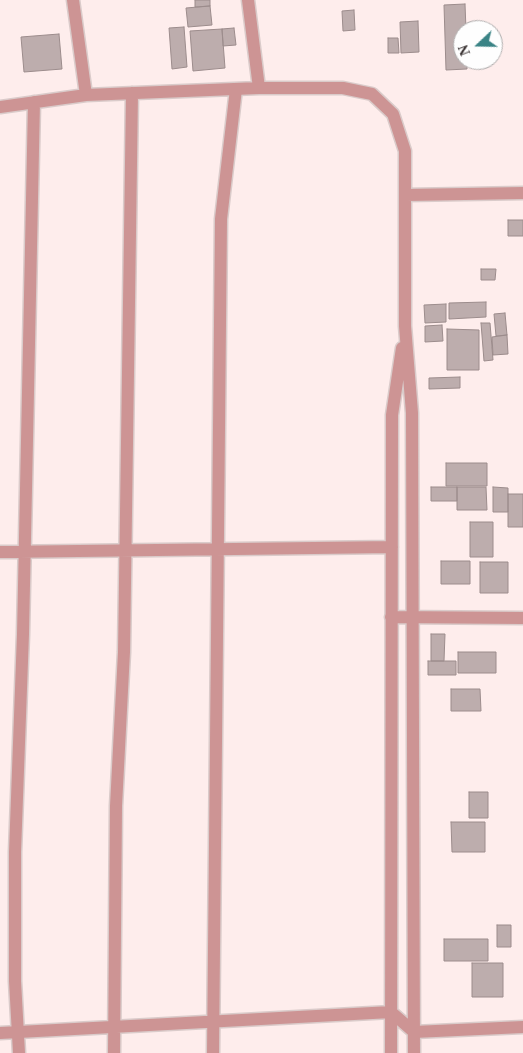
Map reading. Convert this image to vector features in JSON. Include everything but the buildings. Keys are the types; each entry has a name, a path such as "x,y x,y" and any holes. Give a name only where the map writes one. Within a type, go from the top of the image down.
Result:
{"street":[{"path":"73,0 86,95"},
{"path":"248,0 259,88"},
{"path":"0,107 86,95 259,88 343,88 372,94 393,114 405,151 405,326 412,413 414,1053"},
{"path":"213,1053 221,219 236,89"},
{"path":"114,1053 116,806 124,652 132,93"},
{"path":"19,1053 15,981 15,852 25,552 34,102"},
{"path":"406,195 523,193"},
{"path":"391,1053 392,415 405,326"},
{"path":"0,552 392,547"},
{"path":"391,617 523,618"},
{"path":"0,1033 391,1012 414,1032 523,1027"}]}
